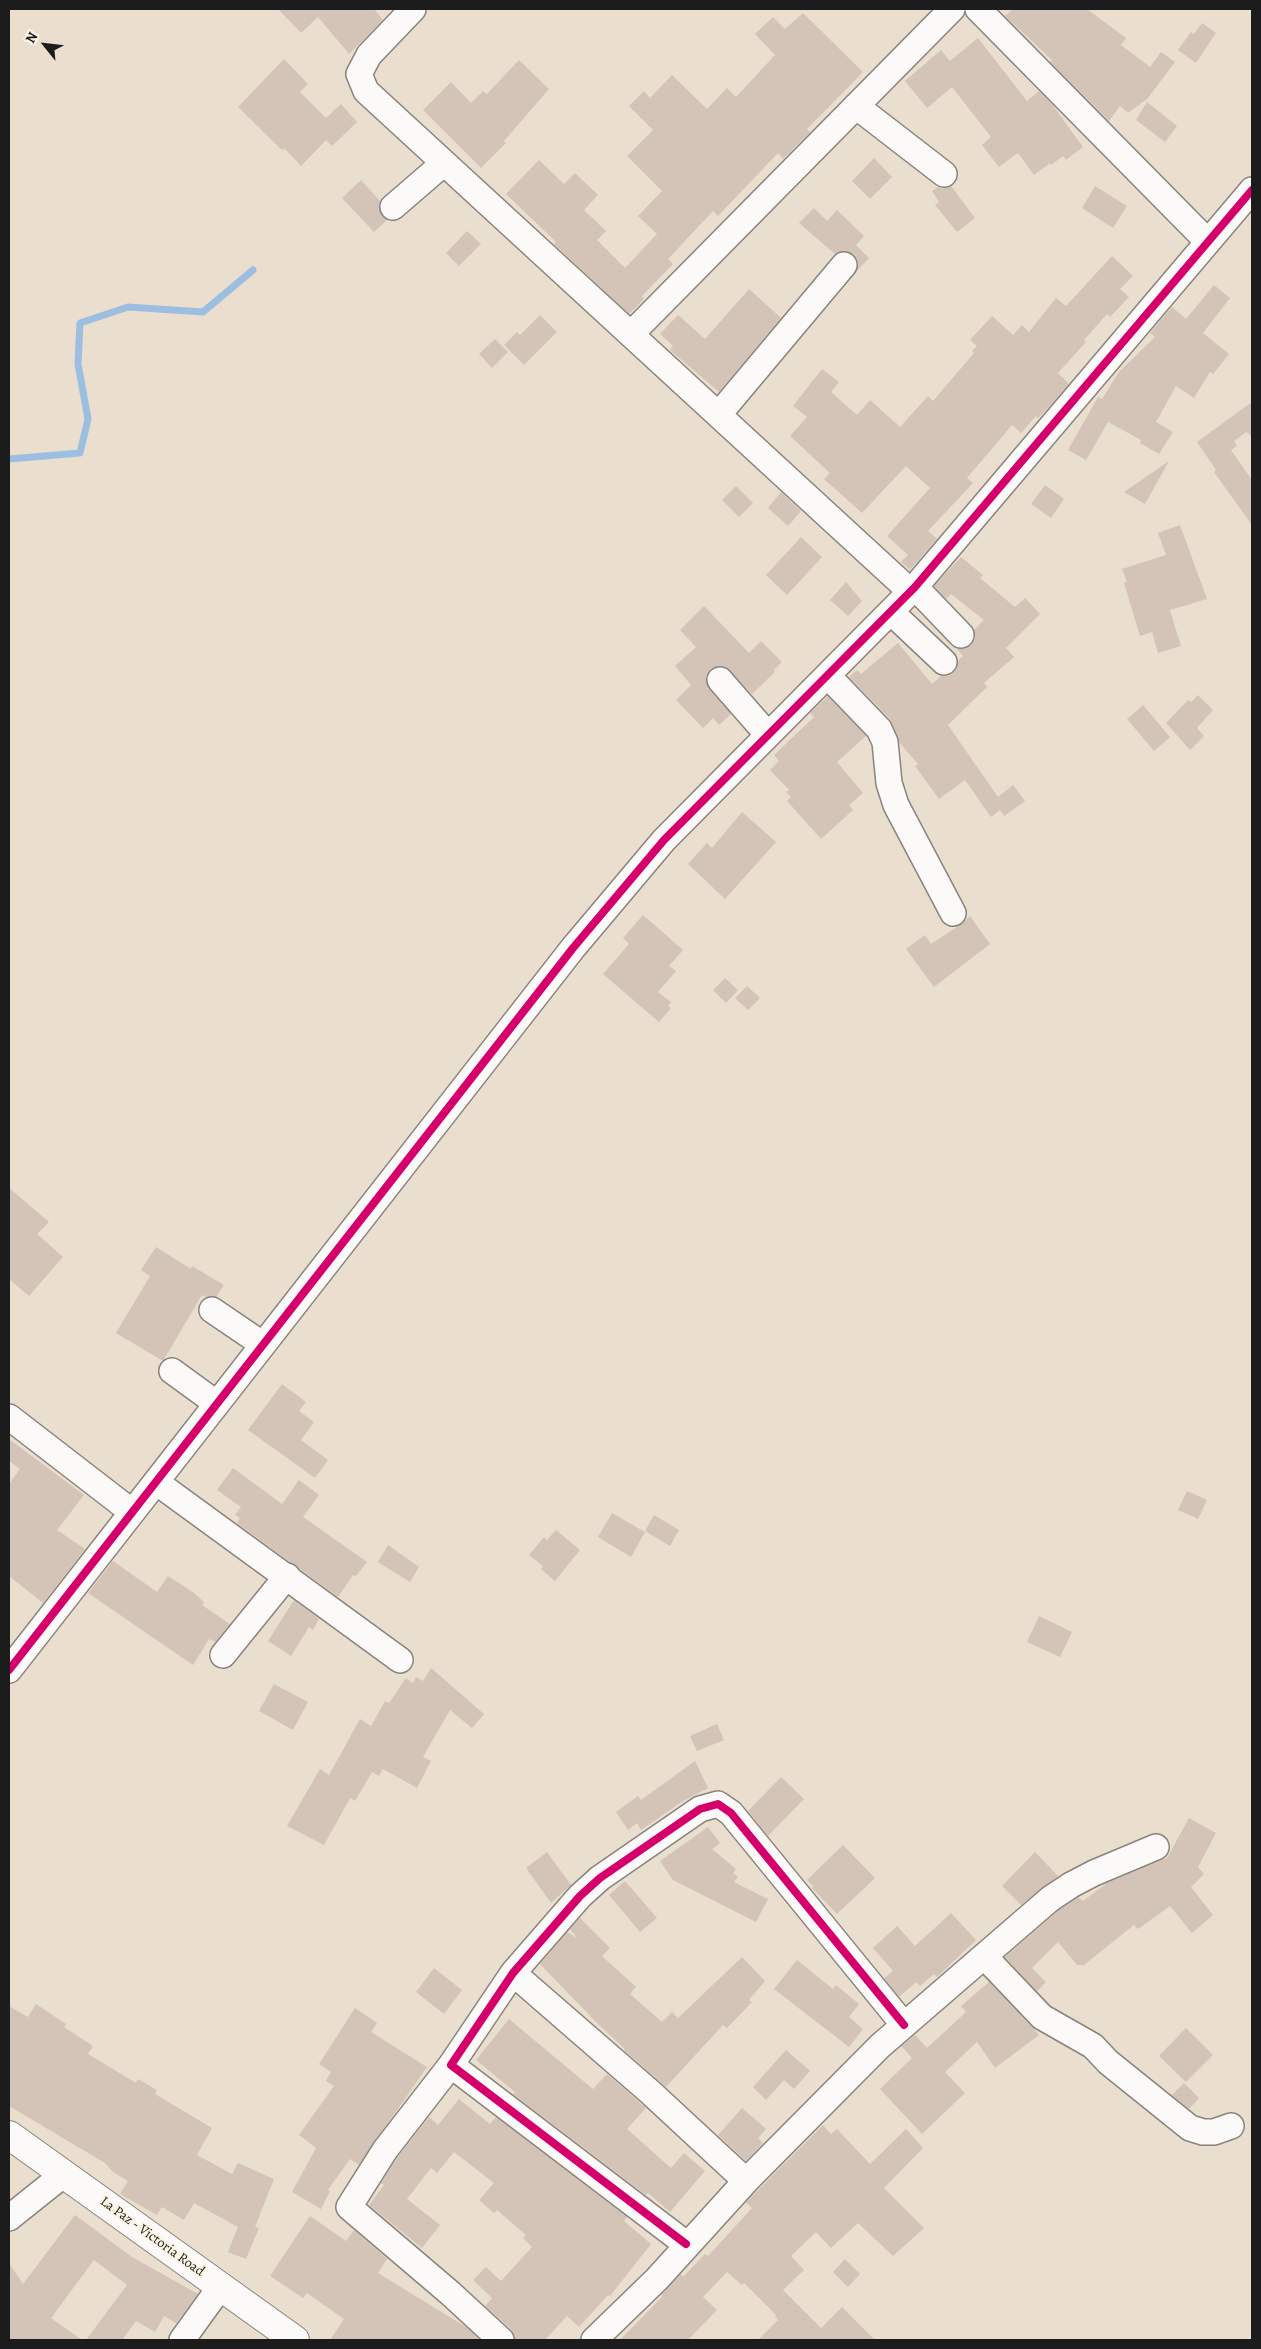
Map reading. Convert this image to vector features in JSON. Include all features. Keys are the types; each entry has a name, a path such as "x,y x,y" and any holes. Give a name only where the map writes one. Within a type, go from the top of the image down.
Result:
{"main road":[{"name":"La Paz - Victoria Road","path":"9,2135 295,2340"}],"street":[{"path":"413,9 369,55 360,74 366,91 961,635"},
{"path":"632,333 952,9"},
{"path":"978,9 1208,242"},
{"path":"856,106 944,174"},
{"path":"393,207 444,163"},
{"path":"9,1670 573,948 664,840 913,590 1252,190"},
{"path":"719,414 844,265"},
{"path":"890,612 944,662"},
{"path":"828,676 879,728 885,742 889,783 896,805 953,913"},
{"path":"720,680 768,735"},
{"path":"212,1310 262,1344"},
{"path":"172,1371 216,1403"},
{"path":"9,1416 132,1512"},
{"path":"156,1482 400,1660"},
{"path":"224,1655 287,1576"},
{"path":"501,2340 349,2208 385,2150 451,2065 513,1973 580,1896 600,1878 700,1809 718,1804 731,1813 904,2025"},
{"path":"594,2340 656,2279 686,2244 746,2181 880,2046 1026,1919 1071,1885 1156,1847"},
{"path":"984,1956 1042,2018 1093,2046 1108,2062 1190,2128 1203,2132 1214,2132 1231,2126"},
{"path":"513,1973 650,2092 746,2181"},
{"path":"451,2065 686,2244"},
{"path":"9,2218 64,2174"},
{"path":"182,2340 221,2286"}],"building":[{"path":"278,9 374,9 383,20 349,54 318,17 301,33"},
{"path":"1013,9 1087,9 1126,38 1121,45 1150,67 1161,52 1175,62 1148,98 1128,113 1120,106 1109,121 1050,62 1052,60 1005,16"},
{"path":"803,13 863,72 807,129 810,132 783,159 778,153 718,216 713,211 668,259 673,264 642,296 644,299 629,314 554,244 556,242 506,194 539,160 564,184 575,173 598,195 584,210 606,231 597,240 625,268 657,234 638,216 662,191 627,156 653,130 629,106 644,91 650,98 672,75 707,109 727,88 736,97 775,55 755,34 773,17 785,29"},
{"path":"1202,23 1216,33 1196,63 1178,50 1191,32 1194,34"},
{"path":"978,38 1027,101 1039,91 1051,103 1083,147 1066,160 1063,156 1034,175 1018,153 999,167 982,145 991,137 952,87 927,108 905,81 941,50 950,61"},
{"path":"284,59 308,84 300,92 326,118 341,104 357,122 332,146 326,140 301,166 284,148 282,150 238,107"},
{"path":"519,60 549,89 504,141 506,143 481,168 423,110 451,82 471,103 483,91 487,94"},
{"path":"1147,102 1177,126 1165,142 1136,120"},
{"path":"874,158 892,177 870,199 852,181"},
{"path":"361,180 380,201 379,210 387,220 374,232 342,198"},
{"path":"951,186 975,218 957,232 935,205 939,202 932,191 938,187"},
{"path":"1095,186 1127,206 1113,228 1082,208"},
{"path":"814,208 827,221 837,210 864,236 856,245 869,258 857,271 858,261 854,254 846,251 835,254 799,223"},
{"path":"467,231 481,244 459,266 446,253"},
{"path":"1112,256 1133,276 1120,289 1129,297 1110,317 1107,314 1084,340 1086,342 1058,373 1069,384 1050,406 1038,418 1036,416 1021,433 1012,425 967,478 973,483 928,531 937,539 910,570 901,562 908,555 887,536 930,488 906,466 862,513 824,479 830,473 790,436 807,417 793,406 822,369 839,382 831,392 857,415 870,400 900,427 928,396 933,401 974,353 972,351 977,346 970,340 992,316 1013,335 1022,325 1029,332 1056,298 1066,306"},
{"path":"1214,285 1230,298 1203,333 1229,354 1213,374 1210,372 1194,398 1176,386 1156,422 1173,432 1159,454 1140,443 1141,440 1108,422 1086,460 1068,450 1098,397 1102,399 1119,372 1155,337 1150,333 1172,307 1186,319"},
{"path":"749,289 781,318 719,392 670,350 673,346 660,334 678,315 705,339"},
{"path":"540,315 557,332 524,365 504,345 517,332 520,335"},
{"path":"495,339 508,352 492,368 479,354"},
{"path":"1252,402 1252,436 1246,432 1234,441 1237,446 1231,450 1252,480 1252,525 1214,472 1216,470 1197,442"},
{"path":"1169,461 1145,504 1124,492"},
{"path":"1045,485 1064,499 1051,518 1031,504"},
{"path":"736,486 753,503 739,517 722,500"},
{"path":"781,492 801,511 788,526 768,508"},
{"path":"1180,525 1207,599 1170,610 1181,646 1158,653 1152,632 1140,636 1124,583 1127,582 1122,569 1166,555 1158,533"},
{"path":"801,537 822,557 787,595 766,575"},
{"path":"961,557 983,575 980,578 1015,607 1025,598 1040,614 1006,648 1014,657 984,683 987,687 948,725 998,797 1013,785 1025,801 1004,816 1000,810 991,817 965,780 939,799 915,766 918,764 899,742 890,719 849,677 857,670 861,674 898,643 932,684 941,676 949,676 955,671 958,661 963,656 957,649 965,649 971,645 975,639 974,630 984,620 951,594 946,599 934,586"},
{"path":"846,582 862,601 848,616 830,600"},
{"path":"704,606 749,653 761,641 782,662 774,670 775,672 752,694 725,667 718,666 711,669 706,676 706,683 731,714 719,725 713,718 703,728 676,700 691,685 675,666 696,647 680,630"},
{"path":"1198,695 1213,710 1197,728 1204,736 1190,750 1166,723 1188,700 1191,702"},
{"path":"828,696 866,736 837,762 863,793 849,805 853,810 821,839 787,801 791,797 786,792 789,790 770,770 779,761 774,755 814,717 810,713"},
{"path":"1143,705 1170,737 1154,751 1127,719"},
{"path":"742,812 776,842 725,899 688,864 707,843 712,848"},
{"path":"643,915 683,950 669,966 676,971 658,992 671,1002 668,1006 671,1008 659,1022 603,974 629,944 623,938"},
{"path":"970,916 990,944 934,987 906,949 925,935 931,944"},
{"path":"725,978 738,990 726,1003 713,990"},
{"path":"747,986 760,998 748,1010 735,998"},
{"path":"9,1188 49,1222 37,1234 63,1257 29,1296 9,1279"},
{"path":"156,1247 191,1269 192,1266 224,1285 216,1297 202,1295 163,1361 116,1333 150,1276 141,1270"},
{"path":"282,1384 306,1402 299,1411 314,1422 301,1440 328,1460 315,1478 248,1430"},
{"path":"9,1439 84,1495 57,1530 85,1549 43,1603 9,1576 9,1484 20,1469 9,1461"},
{"path":"233,1468 282,1504 299,1480 319,1495 303,1517 367,1562 356,1576 353,1575 338,1597 237,1523 240,1518 235,1515 241,1507 217,1490"},
{"path":"1187,1491 1207,1500 1198,1519 1178,1510"},
{"path":"612,1513 645,1532 631,1557 598,1537"},
{"path":"654,1515 679,1530 670,1546 645,1531"},
{"path":"556,1530 580,1550 555,1581 541,1569 543,1566 529,1555 544,1537 547,1540"},
{"path":"388,1545 419,1567 410,1582 378,1562"},
{"path":"113,1561 157,1592 168,1576 194,1593 204,1602 202,1605 230,1624 215,1642 209,1639 193,1665 88,1593"},
{"path":"294,1600 319,1619 313,1630 309,1627 291,1656 268,1641"},
{"path":"1039,1616 1072,1632 1060,1657 1027,1642"},
{"path":"431,1668 484,1714 472,1728 450,1710 423,1757 431,1761 417,1788 383,1769 379,1776 372,1772 355,1801 350,1798 324,1845 287,1826 320,1769 329,1775 360,1719 371,1726 385,1701 389,1703 406,1678 413,1683 416,1677 423,1681"},
{"path":"274,1684 308,1702 293,1730 259,1711"},
{"path":"717,1724 724,1740 697,1751 690,1736"},
{"path":"695,1761 708,1788 683,1801 641,1830 637,1823 628,1830 616,1812 638,1796 641,1800"},
{"path":"781,1777 804,1799 768,1836 748,1811"},
{"path":"1189,1818 1216,1833 1198,1867 1204,1874 1191,1887 1213,1915 1192,1933 1170,1906 1138,1929 1134,1925 1084,1965 1077,1965 1058,1942 1032,1968 1046,1982 1037,1991 1005,1957 1059,1910 1078,1897 1083,1901 1107,1883 1167,1858"},
{"path":"708,1827 720,1843 712,1849 736,1869 733,1873 738,1877 734,1882 768,1899 756,1922 673,1880 660,1861"},
{"path":"843,1845 875,1878 837,1914 812,1888 813,1886 807,1880"},
{"path":"547,1852 571,1885 551,1903 526,1868"},
{"path":"1035,1852 1058,1876 1021,1905 1002,1886"},
{"path":"625,1881 657,1918 640,1932 609,1895"},
{"path":"951,1913 976,1940 937,1977 934,1974 920,1986 916,1982 899,1997 884,1978 893,1971 873,1948 897,1926 915,1946"},
{"path":"580,1918 610,1948 602,1956 636,1987 630,1994 662,2022 672,2012 678,2018 742,1957 765,1981 749,2000 752,2002 727,2028 723,2025 666,2087 624,2050 540,1964 567,1932 577,1938 570,1929"},
{"path":"797,1960 833,1989 836,1985 859,2004 849,2017 863,2029 849,2047 774,1989"},
{"path":"434,1968 462,1990 444,2014 416,1992"},
{"path":"989,1982 1039,2035 995,2068 977,2042 945,2072 965,2093 922,2134 880,2089 912,2058 901,2046 915,2035 927,2048 966,2012 961,2006"},
{"path":"36,2004 66,2024 64,2027 93,2046 88,2054 136,2083 138,2079 157,2090 155,2094 212,2128 197,2155 232,2174 238,2163 274,2179 255,2227 259,2228 246,2259 228,2252 238,2227 194,2203 184,2220 162,2207 157,2215 120,2194 128,2181 113,2172 105,2163 9,2106 9,2006 28,2017"},
{"path":"355,2008 377,2023 371,2032 427,2067 359,2165 350,2159 328,2190 330,2191 321,2209 292,2192 316,2148 299,2135 334,2086 326,2081 331,2072 319,2064"},
{"path":"509,2019 593,2089 607,2074 646,2108 627,2129 671,2168 684,2153 705,2171 670,2212 648,2193 646,2195 513,2094 515,2092 476,2060"},
{"path":"1186,2028 1213,2055 1186,2082 1159,2056"},
{"path":"786,2050 810,2071 794,2089 784,2080 766,2100 753,2087"},
{"path":"1184,2083 1199,2098 1189,2109 1172,2095"},
{"path":"459,2099 490,2124 496,2117 627,2217 624,2221 651,2244 610,2296 608,2295 579,2327 567,2316 545,2340 515,2340 511,2329 485,2306 492,2298 473,2280 486,2267 501,2281 532,2247 523,2238 526,2235 497,2210 494,2213 479,2200 494,2183 454,2152 437,2173 431,2168 407,2199 440,2225 422,2248 369,2205 384,2185 381,2183 397,2158 429,2117 438,2125"},
{"path":"742,2108 766,2129 758,2138 763,2143 746,2161 718,2135"},
{"path":"823,2125 831,2134 837,2129 870,2164 906,2129 923,2148 884,2188 924,2228 893,2256 858,2223 831,2248 816,2232 791,2256 804,2270 783,2290 821,2328 842,2307 875,2340 758,2340 778,2320 776,2315 744,2283 742,2285 727,2272 703,2297 717,2310 688,2340 620,2340 662,2297 661,2295 681,2274 683,2277 705,2254 708,2256 752,2208 746,2202"},
{"path":"75,2215 132,2257 198,2294 176,2323 164,2316 155,2332 136,2321 122,2340 86,2340 127,2285 94,2260 51,2318 82,2340 9,2340 9,2263 23,2284"},
{"path":"310,2216 346,2241 354,2230 387,2259 378,2273 466,2327 480,2340 330,2340 344,2319 307,2293 303,2298 270,2276"},
{"path":"845,2259 860,2274 848,2287 833,2272"}],"waterway":[{"path":"9,459 80,453 88,419 78,364 80,323 128,307 203,312 253,270"}],"cycle path":[{"path":"9,1670 573,948 664,840 915,587 1252,190"},
{"path":"686,2244 451,2065 513,1973 580,1896 600,1878 700,1809 718,1804 731,1813 904,2025"}]}
